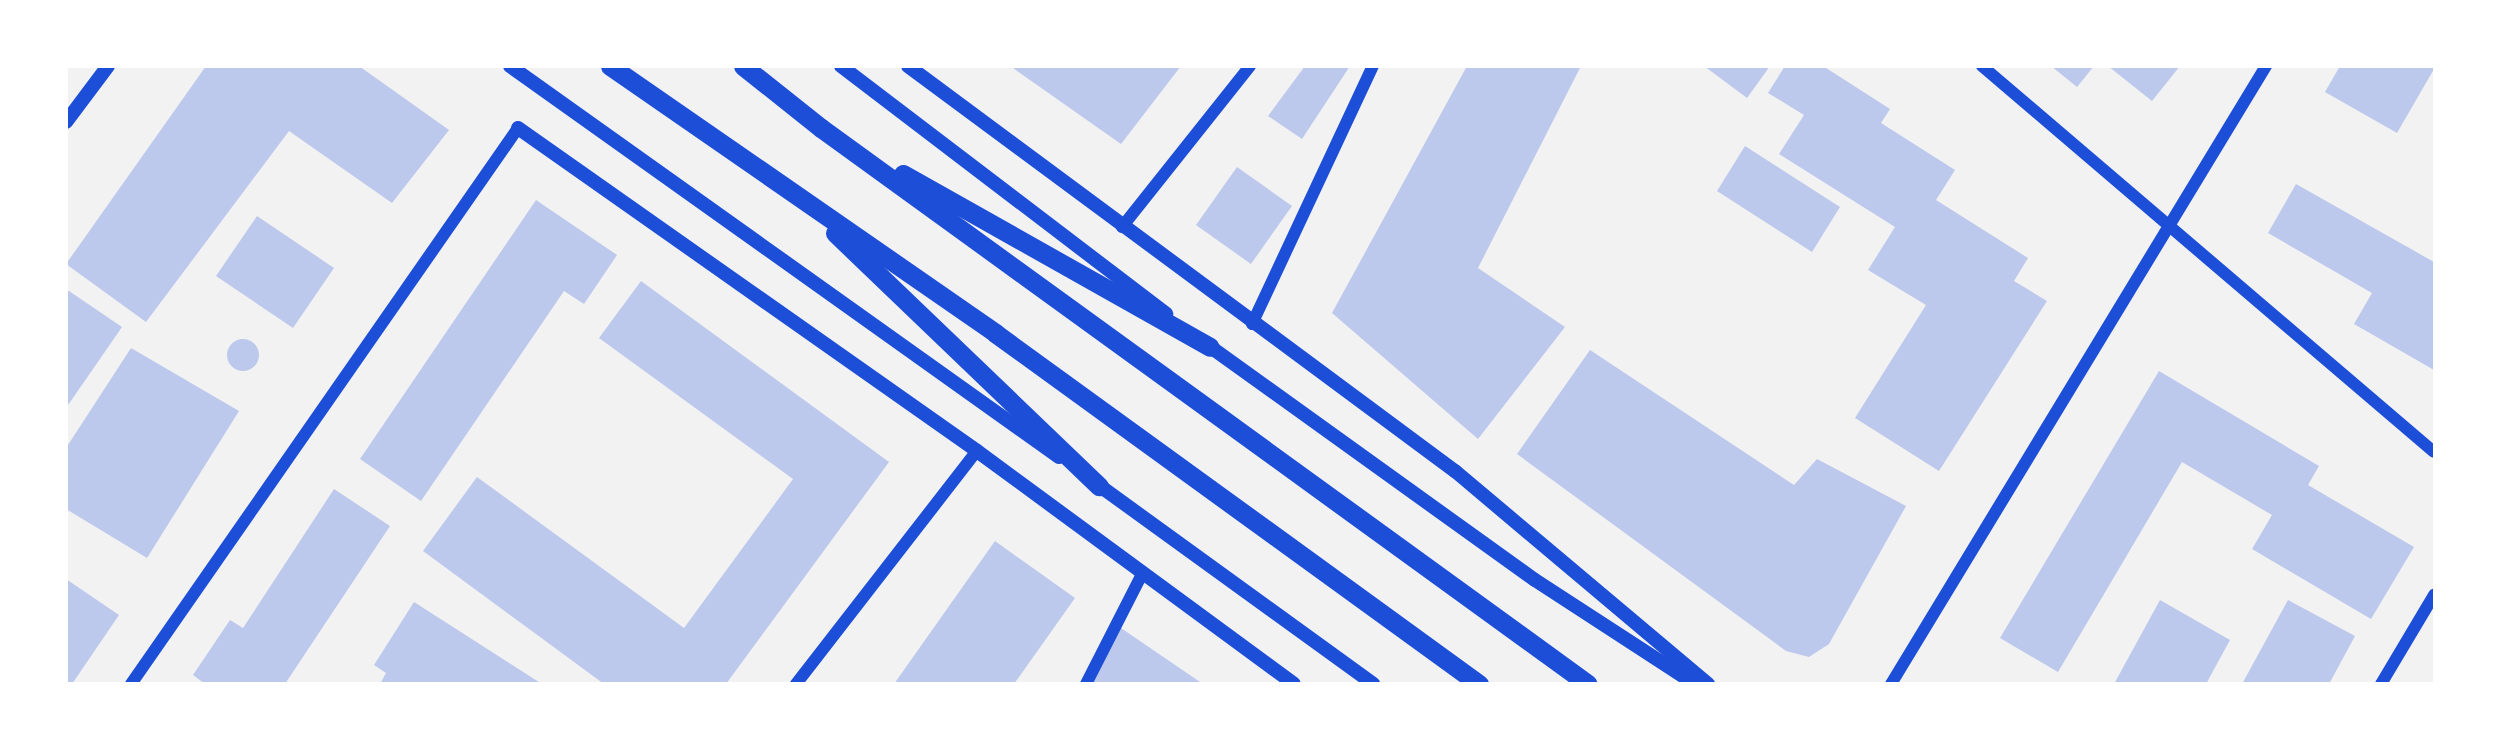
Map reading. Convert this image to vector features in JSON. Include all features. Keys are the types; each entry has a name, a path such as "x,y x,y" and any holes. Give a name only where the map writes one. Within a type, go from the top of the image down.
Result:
{"highway":[{"path":"610,66 788,188 1479,684"},
{"path":"743,66 821,128 1588,684"},
{"path":"821,128 1210,347"},
{"path":"788,188 1099,486"}],"main road":[{"path":"66,122 108,66"},
{"path":"510,66 1373,684"},
{"path":"841,66 1210,347 1535,580 1695,684"},
{"path":"908,66 1252,324 1455,471 1708,684"},
{"path":"518,128 977,451 1294,684"}],"street":[{"path":"1122,227 1250,66"},
{"path":"1252,324 1373,66"},
{"path":"1982,66 2434,452"},
{"path":"1891,684 2266,66"},
{"path":"131,684 518,128"},
{"path":"796,684 977,451"},
{"path":"1086,684 1142,574"},
{"path":"2381,684 2434,595"}],"building":[{"path":"206,66 359,66 449,130 392,203 289,131 146,322 66,264"},
{"path":"1010,66 1181,66 1121,144"},
{"path":"1305,66 1350,66 1302,139 1268,116"},
{"path":"1467,66 1581,66 1478,268 1565,327 1478,439 1332,313"},
{"path":"1704,66 1770,66 1747,98"},
{"path":"1785,66 1823,66 1890,109 1881,123 1955,170 1936,200 2028,258 2014,281 2047,301 1939,471 1855,418 1926,305 1868,270 1895,227 1779,154 1804,115 1768,93"},
{"path":"2051,66 2094,66 2077,87"},
{"path":"2108,66 2180,66 2152,101"},
{"path":"2340,66 2434,66 2434,69 2397,133 2325,92"},
{"path":"1745,146 1840,207 1812,252 1717,191"},
{"path":"1237,167 1292,206 1251,264 1196,225"},
{"path":"2296,184 2434,262 2434,370 2354,324 2372,293 2268,233"},
{"path":"536,200 617,255 584,304 564,291 421,501 360,459"},
{"path":"257,216 334,268 293,328 216,276"},
{"path":"641,281 889,462 726,684 604,684 423,551 477,477 684,628 793,479 599,338"},
{"path":"66,289 122,327 66,408"},
{"path":"243,339 254,344 259,355 254,366 243,371 232,366 227,355 232,344"},
{"path":"131,348 239,411 147,558 66,509 66,448"},
{"path":"1590,350 1794,485 1817,459 1906,506 1829,644 1809,657 1786,651 1517,454"},
{"path":"2159,371 2319,466 2308,485 2414,547 2371,619 2252,549 2272,515 2182,462 2058,672 2000,638"},
{"path":"334,489 390,526 285,684 205,684 193,675 230,620 243,628"},
{"path":"995,541 1075,598 1014,684 894,684"},
{"path":"66,579 119,615 72,684 66,684"},
{"path":"2160,600 2230,640 2206,684 2114,684"},
{"path":"2288,600 2355,636 2329,684 2242,684"},
{"path":"414,602 542,684 380,684 386,673 374,665"},
{"path":"1118,626 1203,684 1092,684"}]}
